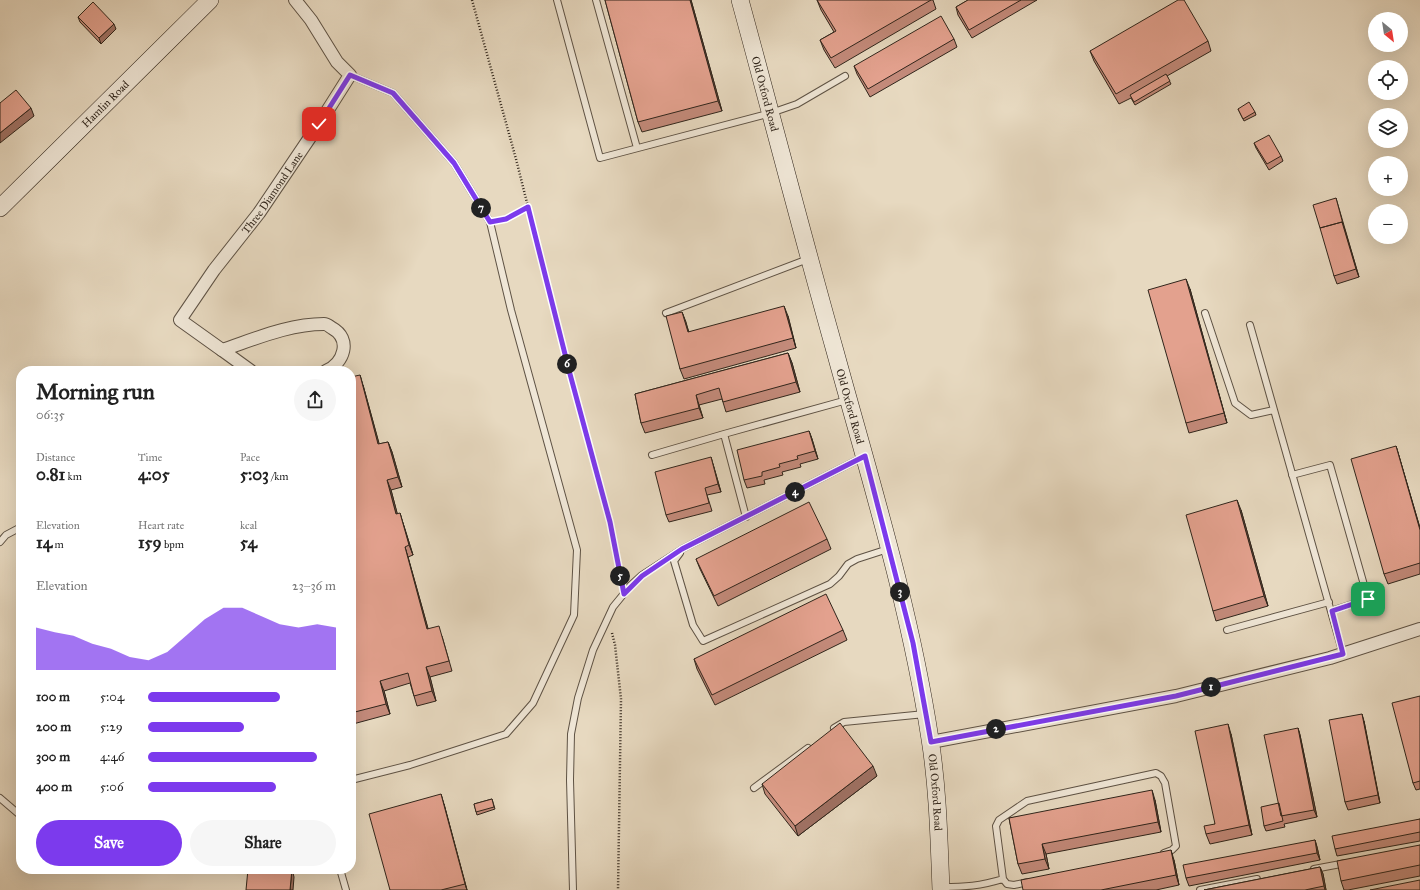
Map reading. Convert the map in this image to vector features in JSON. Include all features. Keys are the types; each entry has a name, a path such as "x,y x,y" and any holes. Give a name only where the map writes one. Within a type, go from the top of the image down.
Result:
{"street":[{"name":"Hamlin Road","path":"0,208 210,0"},
{"path":"296,0 312,20 337,62 350,75"},
{"name":"Old Oxford Road","path":"740,0 865,456 913,643 931,742 941,888"},
{"name":"Three Diamond Lane","path":"243,366 180,320 214,270 259,213 350,75"},
{"path":"222,350 292,327 326,324 336,330 343,338 345,348 340,360 333,366"},
{"path":"931,742 1176,696 1343,654 1420,629"}],"lane":[{"path":"558,0 600,158 797,104 845,76"},
{"path":"596,0 637,148"},
{"path":"350,75 393,93 454,163 490,222 511,310 577,550 574,615 533,703 506,734 410,765 356,779"},
{"path":"666,313 810,258"},
{"path":"1205,313 1235,403 1251,414 1274,410"},
{"path":"1250,325 1343,654"},
{"path":"652,455 849,399"},
{"path":"724,434 746,517"},
{"path":"573,890 570,780 571,734 578,698 593,650 613,607 642,576 682,549 865,456"},
{"path":"1292,475 1330,465 1368,599 1332,611"},
{"path":"0,542 6,534 16,529"},
{"path":"682,549 674,561 693,625 703,641 830,584 839,576 848,564 857,559 890,549"},
{"path":"1227,630 1329,602"},
{"path":"831,731 844,722 926,714"},
{"path":"754,788 812,746"},
{"path":"1037,880 1014,885 1007,884 1003,879 996,826 999,820 1012,810 1028,801 1156,773 1161,776 1165,784 1176,846 1172,850 1159,854"},
{"path":"0,798 16,812"},
{"path":"1308,870 1353,862"},
{"path":"341,874 346,890"},
{"path":"941,888 985,887 1003,879"},
{"path":"1200,890 1261,879"}],"path":[{"path":"472,0 528,207 570,374 610,522 624,594"},
{"path":"490,222 506,219 528,207"},
{"path":"607,619 616,645 622,699 618,890"}],"building":[{"path":"605,0 690,0 718,101 638,122"},
{"path":"817,0 931,0 831,58 820,40 836,31"},
{"path":"968,0 1021,0 969,30 956,7"},
{"path":"1178,0 1184,0 1208,41 1116,94 1090,51"},
{"path":"93,2 114,24 99,38 78,17"},
{"path":"941,16 954,39 868,89 854,66"},
{"path":"1166,74 1170,81 1134,102 1130,95"},
{"path":"16,90 31,108 0,133 0,103"},
{"path":"1249,102 1255,112 1243,119 1238,109"},
{"path":"1269,135 1281,156 1267,164 1254,143"},
{"path":"1336,198 1343,224 1342,222 1320,228 1313,205"},
{"path":"1342,222 1356,269 1334,276 1320,228"},
{"path":"1186,279 1224,413 1186,423 1148,290"},
{"path":"784,306 793,338 680,369 666,316 682,312 688,332"},
{"path":"788,353 796,382 723,402 719,388 696,395 699,408 641,423 635,394"},
{"path":"360,375 378,444 388,442 398,477 387,480 396,514 400,513 409,545 405,547 427,629 439,626 449,661 426,667 432,691 414,696 408,673 380,681 386,704 356,712 356,376"},
{"path":"809,431 815,451 797,456 798,459 779,464 780,467 762,472 762,476 744,480 737,450"},
{"path":"1396,446 1420,530 1420,563 1384,574 1351,459"},
{"path":"711,457 718,484 705,488 709,503 666,515 655,472"},
{"path":"1237,500 1264,596 1213,611 1186,515"},
{"path":"809,502 827,539 714,596 696,559"},
{"path":"826,594 843,630 712,695 694,659"},
{"path":"1420,696 1420,781 1413,783 1392,703"},
{"path":"1362,714 1378,795 1345,802 1329,720"},
{"path":"840,723 873,766 795,826 762,784"},
{"path":"1228,724 1249,825 1206,834 1204,826 1215,824 1195,731"},
{"path":"1298,728 1314,810 1281,816 1264,735"},
{"path":"1152,790 1158,822 1042,844 1045,859 1018,864 1009,818"},
{"path":"441,794 465,884 441,890 390,890 369,814"},
{"path":"492,799 494,807 476,812 474,804"},
{"path":"1279,803 1283,821 1264,826 1261,807"},
{"path":"1420,819 1420,832 1335,849 1332,836"},
{"path":"1315,840 1317,853 1186,878 1183,865"},
{"path":"1420,845 1420,865 1341,881 1337,861"},
{"path":"1171,850 1176,875 1101,890 1023,890 1021,880"},
{"path":"1320,867 1324,886 1305,890 1204,890"},
{"path":"248,874 292,874 290,890 246,890"},
{"path":"1420,880 1420,890 1370,890"}],"route":[{"path":"319,124 350,75 393,93 454,163 490,222 506,219 528,207 570,374 610,522 624,594 631,585 642,576 682,549 865,456 892,556 913,643 931,742 1176,696 1343,654 1332,611 1368,599"}]}
